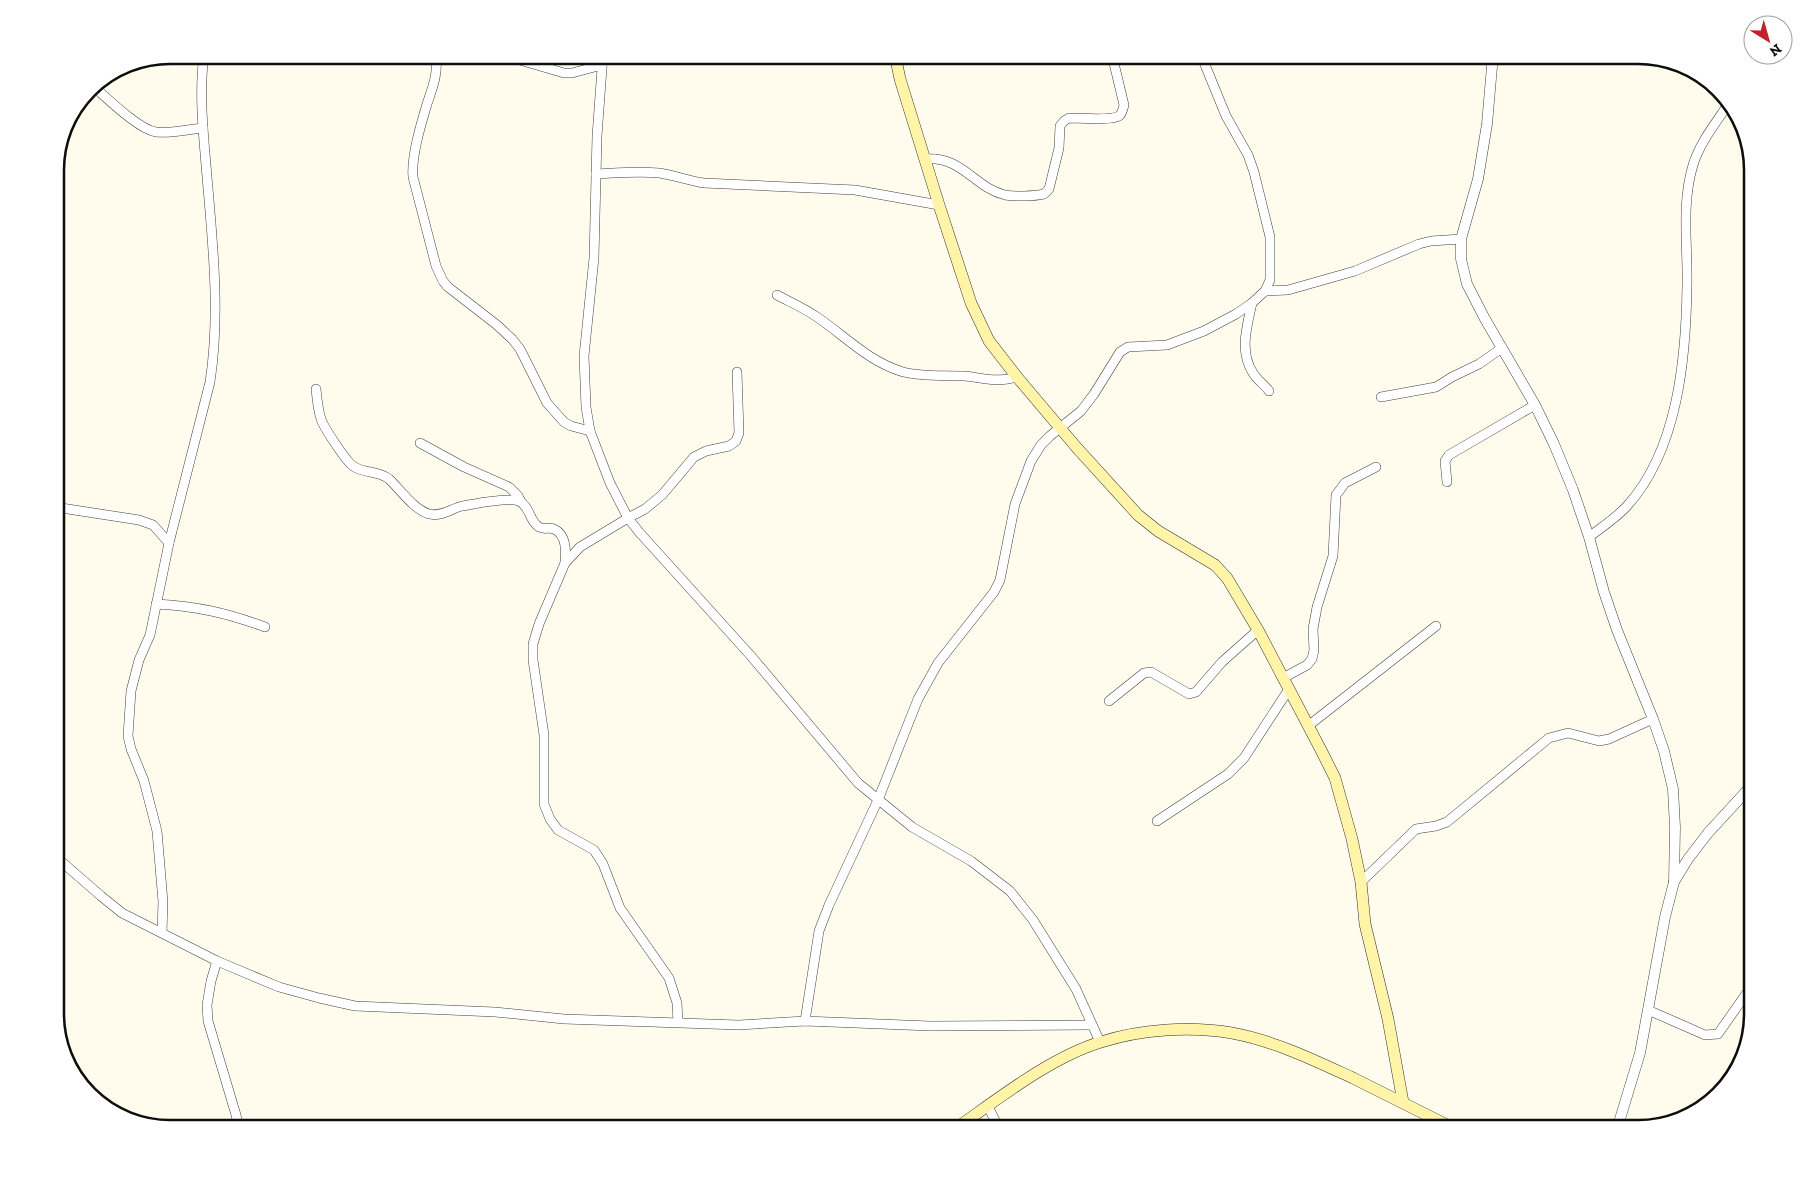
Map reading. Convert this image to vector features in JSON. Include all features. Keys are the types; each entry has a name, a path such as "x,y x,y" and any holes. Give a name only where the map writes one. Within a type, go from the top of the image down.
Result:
{"main road":[{"path":"897,64 939,205 980,324 989,341 1017,377 1138,515 1158,531 1215,565 1227,578 1258,630 1335,778 1352,839 1361,882 1364,924 1388,1019 1403,1102"},
{"path":"968,1120 1039,1072 1069,1055 1100,1042 1145,1032 1171,1030 1231,1033 1286,1049 1321,1063 1438,1120"}],"street":[{"path":"162,932 163,902 157,831 144,781 131,749 128,736 131,691 139,660 150,635 169,543 214,361 213,250 201,102 203,64"},
{"path":"437,64 436,78 426,106 412,166 413,177 436,266 448,287 512,339 520,349 548,403 564,422 590,431"},
{"path":"534,64 564,73 572,73 593,64"},
{"path":"603,64 596,174 594,258 584,356 586,407 590,431 610,483 628,518 751,656 858,783 912,827 971,861 1010,891 1033,920 1076,990 1100,1042"},
{"path":"925,159 938,158 952,162 964,169 977,181 1006,195 1044,194 1049,189 1058,148 1060,126 1064,121 1069,118 1111,118 1119,116 1122,112 1124,105 1114,64"},
{"path":"805,1022 819,931 829,905 878,800 918,699 938,663 994,592 1000,580 1015,504 1031,461 1041,445 1081,411 1120,352 1128,347 1167,345 1204,331 1252,303 1265,291 1270,280 1270,237 1254,172 1248,155 1226,116 1205,64"},
{"path":"1492,64 1487,124 1478,179 1461,239 1460,259 1467,284 1534,405 1554,444 1573,490 1616,630 1653,719 1664,751 1673,789 1675,828 1674,882 1665,917 1640,1053 1620,1120"},
{"path":"99,91 149,130 157,132 203,128"},
{"path":"1589,537 1627,506 1640,489 1657,458 1668,430 1678,395 1683,358 1687,286 1686,220 1688,187 1694,164 1706,137 1725,109"},
{"path":"596,174 646,172 661,173 704,183 855,190 939,205"},
{"path":"1265,291 1288,290 1355,271 1419,244 1431,241 1461,239"},
{"path":"776,295 814,314 843,338 873,358 903,372 965,376 990,381 1017,377"},
{"path":"1252,303 1245,349 1247,362 1254,375 1270,391"},
{"path":"1381,397 1436,387 1479,364 1502,348"},
{"path":"565,563 580,548 628,518 645,510 662,495 694,457 706,451 729,446 736,441 739,433 737,372"},
{"path":"316,389 321,421 353,466 387,478 420,509 428,514 437,514 462,506 513,500 521,502"},
{"path":"1446,482 1445,460 1449,455 1534,405"},
{"path":"420,443 464,467 509,487 528,509 534,523 542,528 555,529 562,536 566,547 565,563 539,624 533,644 533,660 544,735 544,804 550,820 558,830 594,850 603,864 620,908 669,978 677,1003 678,1022"},
{"path":"1282,678 1308,665 1312,659 1314,650 1313,629 1334,550 1336,496 1345,483 1376,467"},
{"path":"64,508 139,520 152,525 169,543"},
{"path":"156,604 190,606 232,615 265,627"},
{"path":"1308,726 1436,626"},
{"path":"1110,701 1144,672 1151,672 1189,694 1196,692 1222,662 1258,630"},
{"path":"1157,821 1228,774 1244,758 1289,689"},
{"path":"1361,882 1416,829 1436,826 1446,822 1549,738 1568,734 1599,741 1609,739 1653,719"},
{"path":"1674,882 1688,859 1708,833 1744,794"},
{"path":"64,864 122,913 217,961 280,987 355,1006 495,1012 564,1019 739,1025 805,1022 930,1026 1092,1025"},
{"path":"217,961 207,1005 208,1022 237,1120"},
{"path":"1648,1010 1705,1035 1713,1035 1718,1034 1744,997"},
{"path":"988,1106 995,1120"}]}
